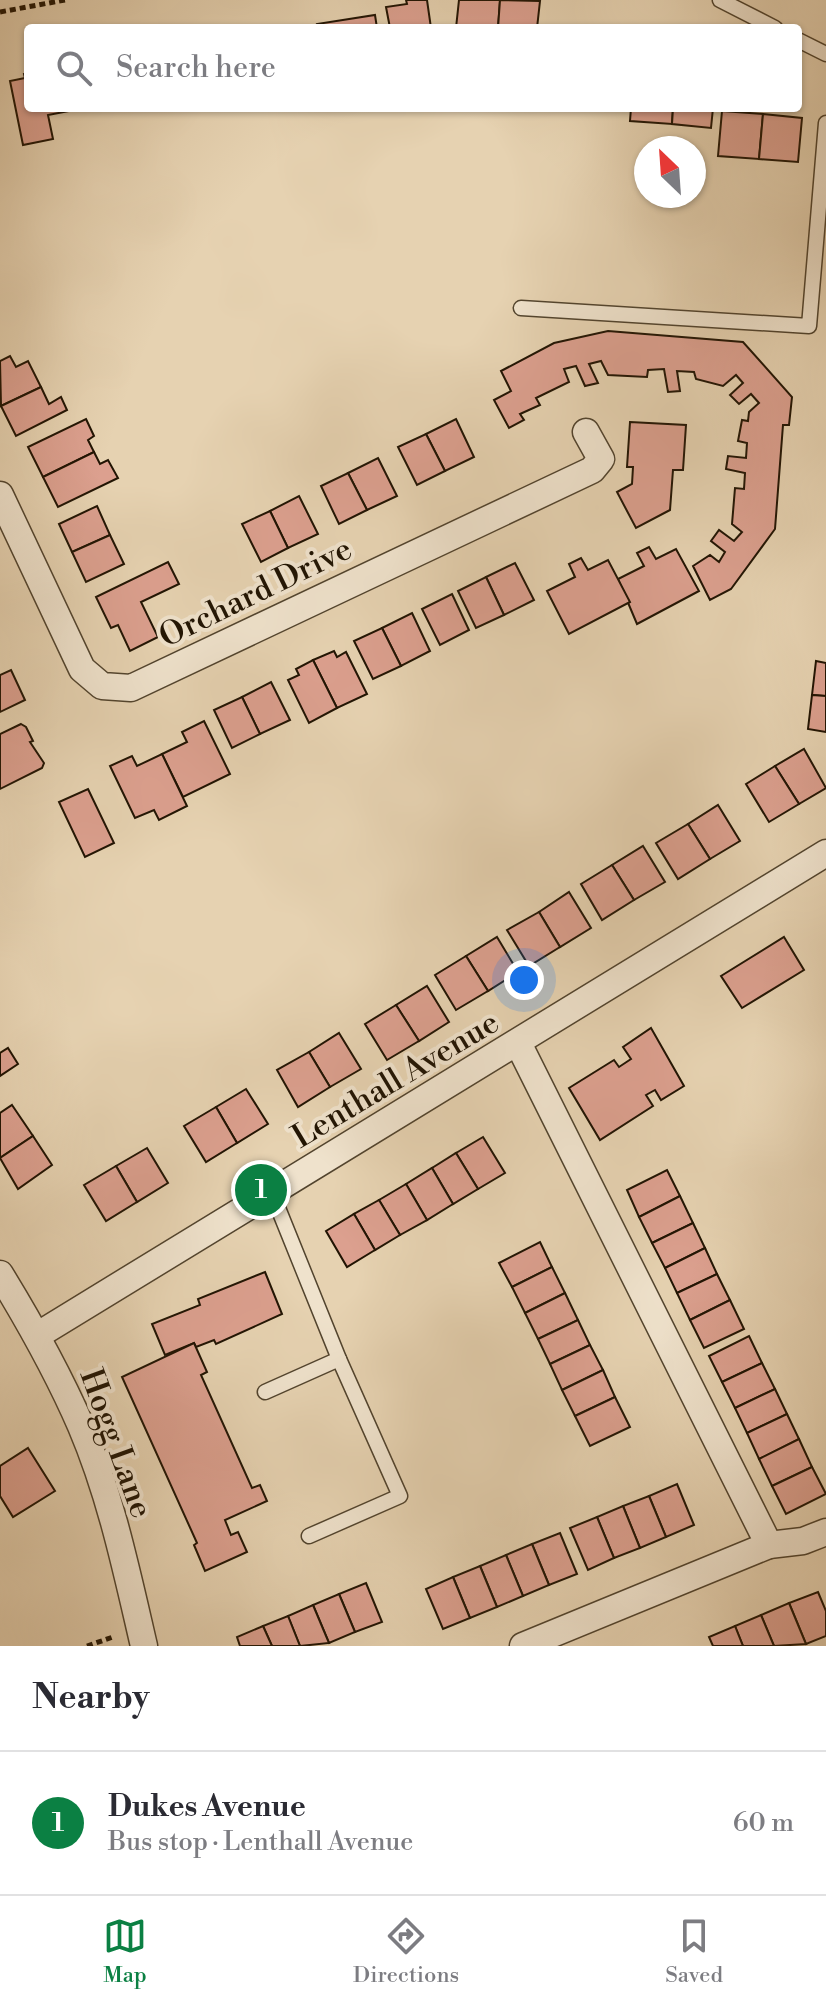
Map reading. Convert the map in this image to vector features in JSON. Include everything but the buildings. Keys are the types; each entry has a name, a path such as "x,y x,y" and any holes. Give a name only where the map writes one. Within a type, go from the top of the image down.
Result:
{"street":[{"name":"Orchard Drive","path":"0,495 82,669 102,686 131,688 592,470 601,459 586,432"},
{"name":"Lenthall Avenue","path":"38,1335 826,853"},
{"path":"518,1043 769,1545"},
{"name":"Hogg Lane","path":"0,1274 38,1335 82,1428 105,1495 144,1646"},
{"path":"523,1646 769,1545 803,1541 826,1532"}],"lane":[{"path":"720,0 767,24"},
{"path":"802,42 826,54"},
{"path":"521,308 809,326 826,123"},
{"path":"272,1193 339,1359 400,1496 309,1536"},
{"path":"265,1392 339,1359"}],"path":[{"path":"0,12 65,0"}],"place":[{"name":"Dukes Avenue","path":"261,1190"}]}
